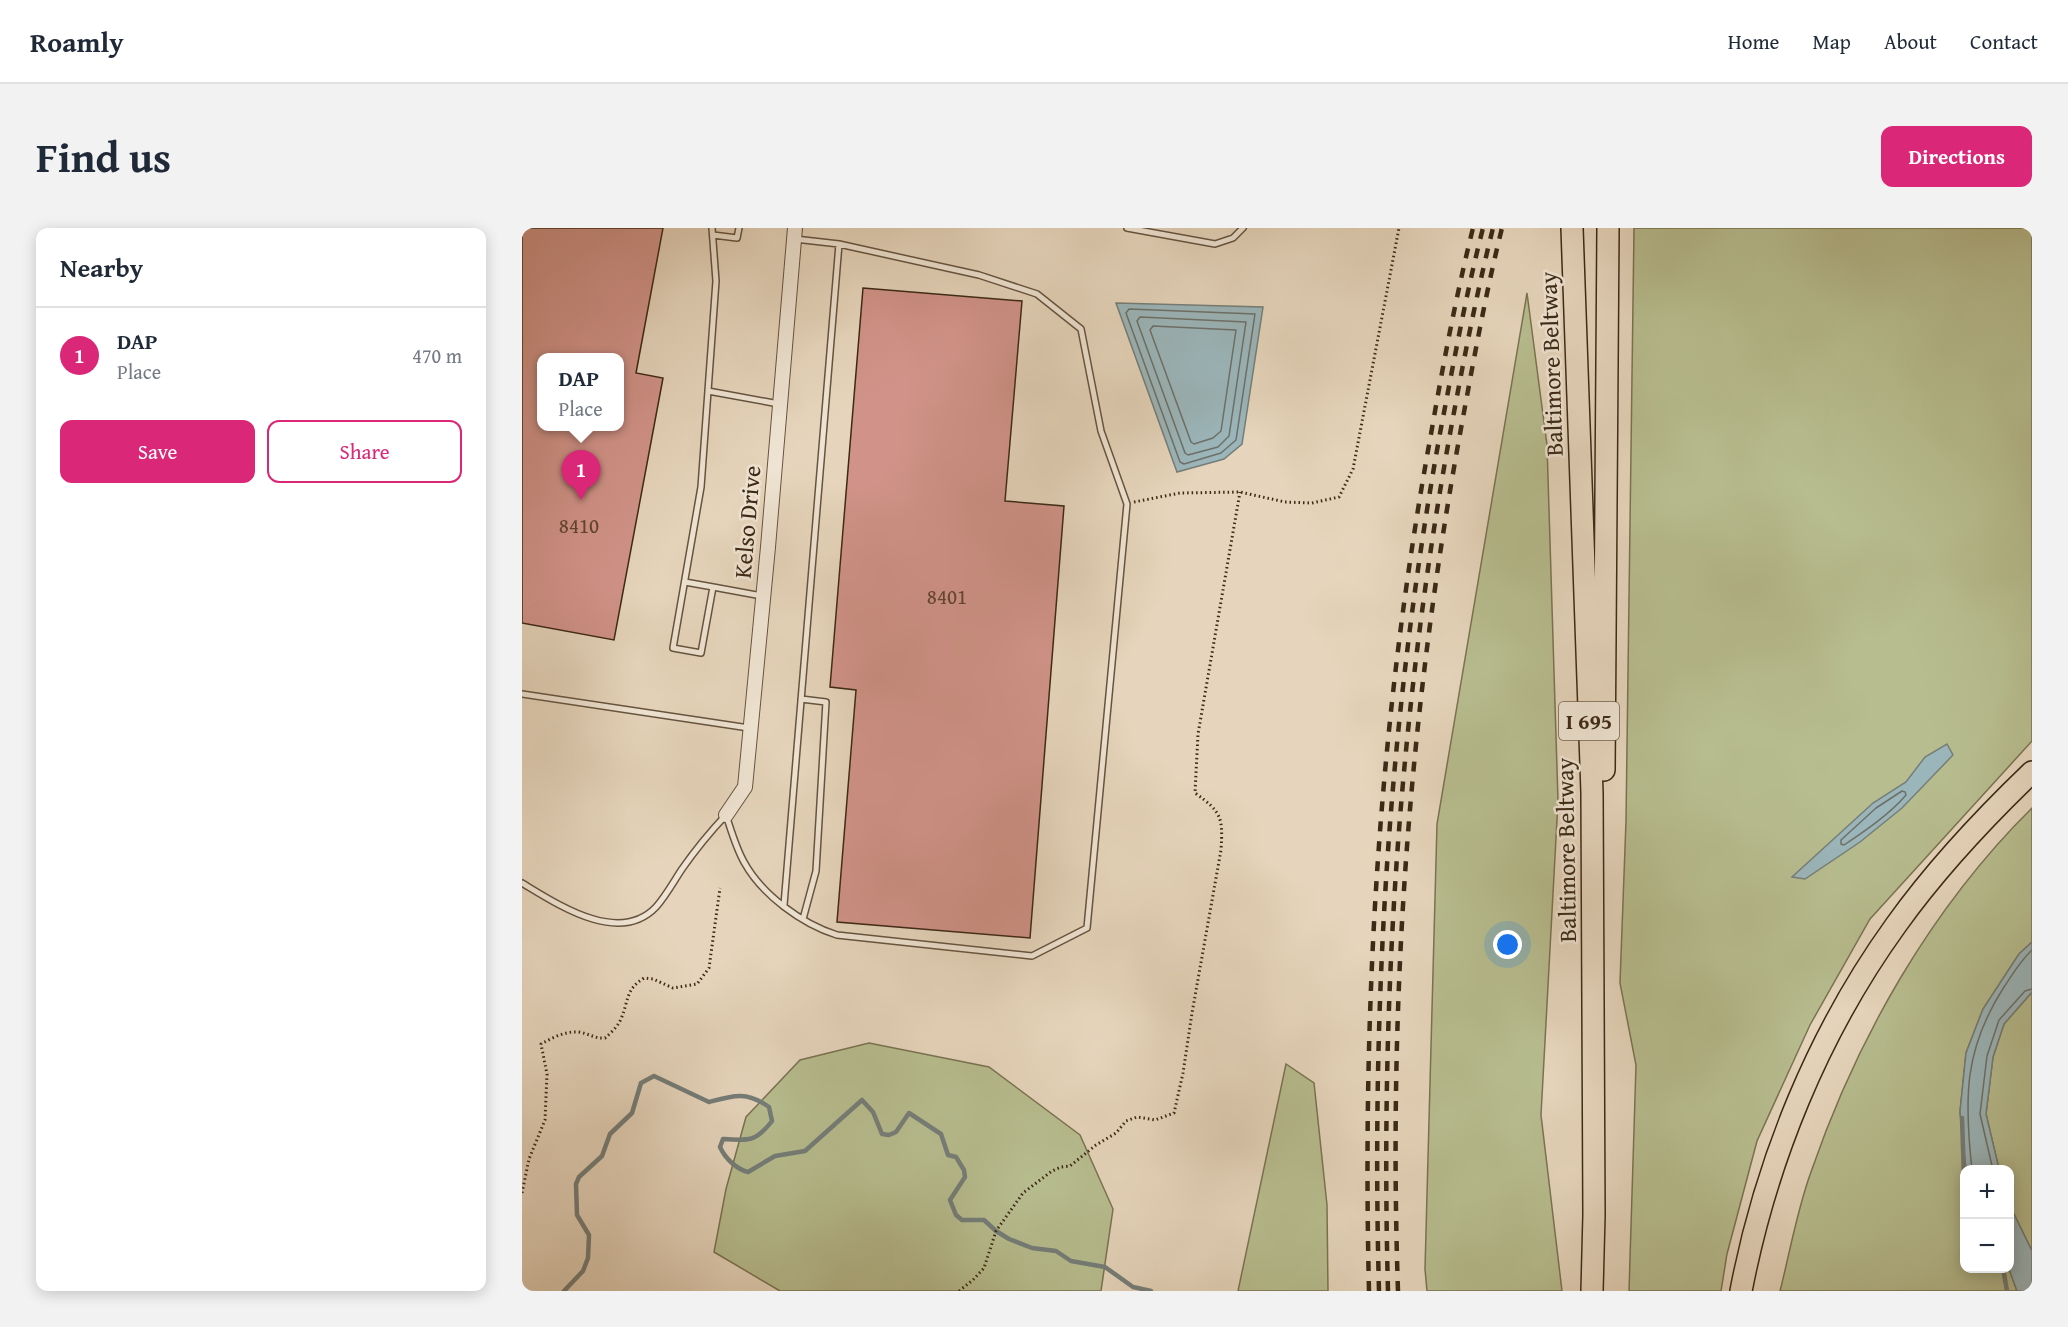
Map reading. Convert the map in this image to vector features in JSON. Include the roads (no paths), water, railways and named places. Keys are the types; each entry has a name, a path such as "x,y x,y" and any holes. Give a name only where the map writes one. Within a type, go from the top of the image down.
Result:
{"highway":[{"name":"Baltimore Beltway","path":"1572,228 1592,793 1594,1215 1592,1291"},
{"path":"1594,1215 1604,793 1608,228"},
{"path":"1741,1291 1749,1248 1768,1180 1814,1066 1842,1013 1896,925 1934,876 1968,836 2032,772"}],"street":[{"name":"Kelso Drive","path":"726,814 745,787 781,404 794,233"}],"lane":[{"path":"713,587 701,653 674,648 701,487 716,281 712,231 737,238 739,228"},
{"path":"1127,228 1215,244 1233,238 1243,228"},
{"path":"522,882 592,920 620,923 641,917 656,907 700,843 726,814 743,861 757,882 818,929 837,935 1032,956 1087,928 1126,504 1101,431 1082,329 1037,294 979,275 794,233"},
{"path":"784,905 839,244"},
{"path":"708,391 781,404"},
{"path":"685,582 763,596"},
{"path":"522,694 749,728"},
{"path":"801,699 826,702 816,871 803,919"}],"water":[{"path":"1116,303 1263,307 1242,444 1224,459 1177,472"},
{"path":"1947,744 1953,755 1902,808 1860,842 1805,879 1792,877 1873,803 1906,782 1925,757"},
{"path":"2032,942 2032,992 2004,1024 1993,1057 1986,1114 1998,1165 1966,1165 1960,1112 1966,1053 1983,1009 2019,954"},
{"path":"2014,1214 2032,1251 2032,1291 2017,1291 2010,1273 2014,1273"}],"waterway":[{"path":"564,1291 583,1271 588,1258 589,1235 577,1215 576,1184 579,1177 602,1156 610,1134 632,1113 641,1083 654,1076 709,1102 740,1096 754,1098 769,1107 772,1121 761,1133 745,1140 723,1139 720,1147 731,1162 748,1172 775,1156 805,1151 862,1100 873,1112 882,1134 889,1135 896,1132 909,1113 941,1134 948,1155 956,1157 964,1170 965,1177 950,1200 956,1215 962,1220 984,1220 1009,1239 1032,1248 1056,1251 1071,1261 1105,1267 1133,1287 1151,1291"},
{"path":"1962,1118 1964,1165"},
{"path":"2004,1273 2007,1291"}],"railway":[{"path":"1369,1291 1368,1075 1378,861 1387,754 1398,647 1413,541 1445,356 1473,228"},
{"path":"1379,1291 1377,1183 1381,966 1396,750 1423,535 1441,428 1483,228"},
{"path":"1388,1291 1387,1073 1397,856 1406,747 1434,531 1452,423 1493,228"},
{"path":"1398,1291 1396,1073 1406,855 1416,747 1428,638 1444,530 1476,350 1502,228"}],"place":[{"name":"DAP","path":"581,500"}]}
